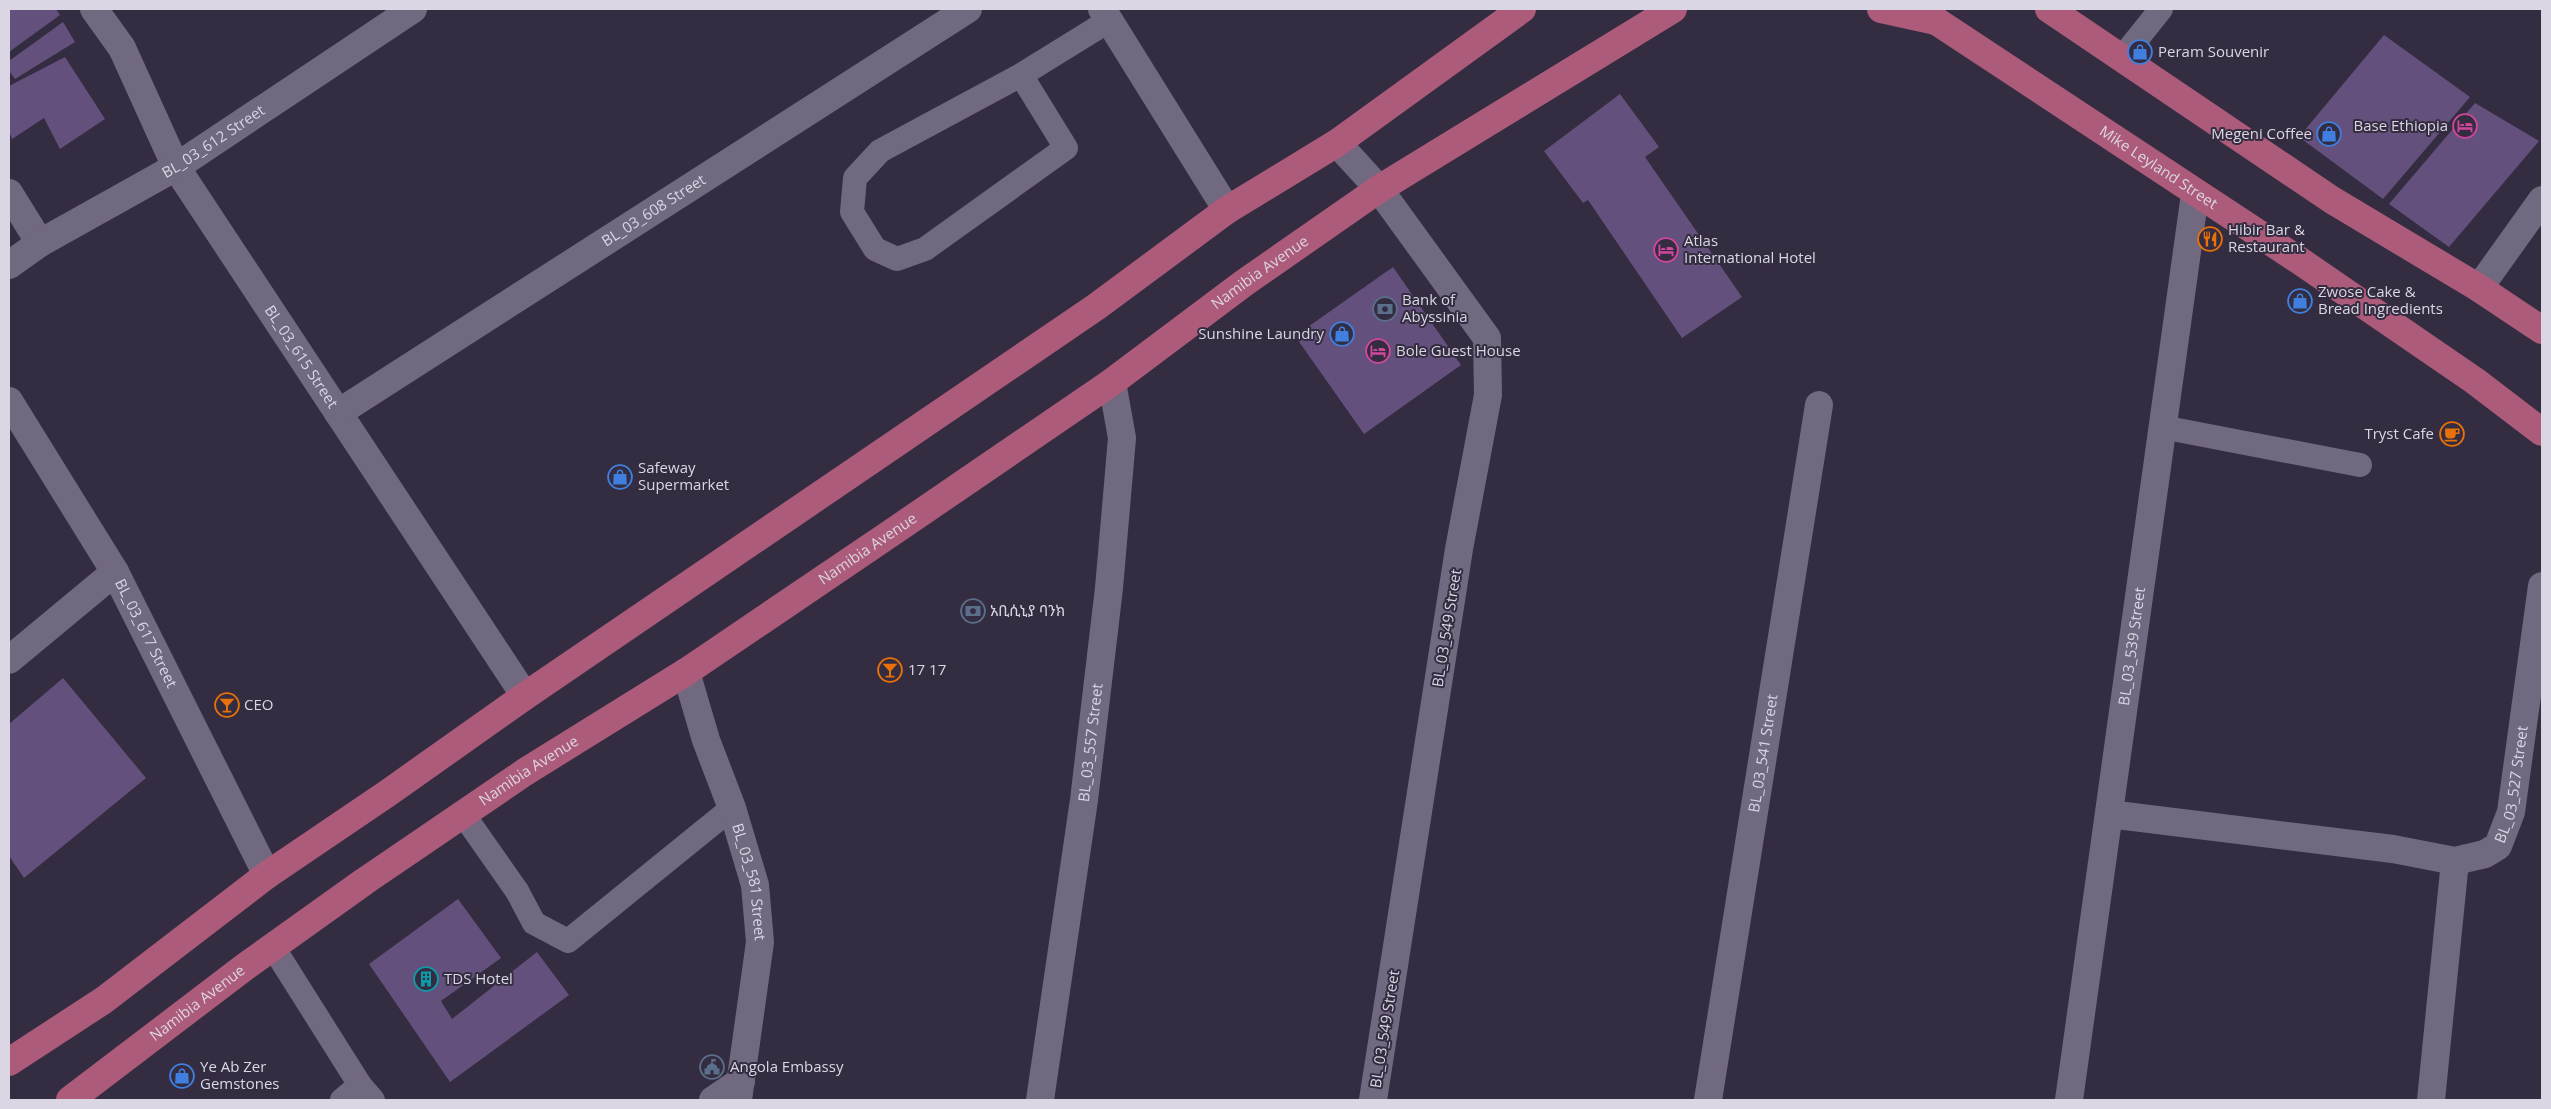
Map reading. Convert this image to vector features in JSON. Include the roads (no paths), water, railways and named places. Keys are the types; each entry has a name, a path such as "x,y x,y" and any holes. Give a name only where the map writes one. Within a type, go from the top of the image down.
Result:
{"main road":[{"path":"9,1062 104,1000 266,875 1096,307 1227,210 1337,143 1522,9"},
{"name":"Namibia Avenue","path":"70,1100 272,947 463,814 534,767 686,672 1112,382 1244,283 1379,189 1450,148 1582,63 1670,12 1693,9"},
{"path":"1881,9 1927,15"},
{"path":"2049,9 2121,60 2332,200 2479,288 2542,330"},
{"name":"Mike Leyland Street","path":"1927,15 2039,87 2194,194 2303,263 2475,381 2542,432"}],"street":[{"name":"BL_03_615 Street","path":"94,9 122,48 176,167 525,696"},
{"name":"BL_03_612 Street","path":"9,265 40,243 176,167 413,9"},
{"name":"BL_03_608 Street","path":"338,412 968,9"},
{"path":"1106,15 1227,210"},
{"name":"BL_03_549 Street","path":"1337,143 1379,189 1487,338 1488,395 1459,549 1373,1100"},
{"path":"9,192 40,243"},
{"name":"BL_03_539 Street","path":"2069,1100 2194,194"},
{"path":"2479,288 2542,200"},
{"name":"BL_03_557 Street","path":"1040,1100 1084,800 1109,588 1122,438 1112,382"},
{"name":"BL_03_617 Street","path":"9,401 114,572 266,875"},
{"name":"BL_03_541 Street","path":"1708,1100 1819,405"},
{"path":"9,660 114,572"},
{"name":"BL_03_527 Street","path":"2455,861 2485,854 2498,846 2511,812 2542,586"},
{"name":"BL_03_581 Street","path":"686,672 706,740 732,808 754,885 760,942 739,1091"},
{"path":"2109,814 2392,849 2455,861 2431,1100"},
{"path":"713,1100 739,1091"}],"lane":[{"path":"2121,60 2161,9"},
{"path":"1021,75 1066,148 925,249 897,259 875,249 852,212 854,178 880,151 1021,75 1106,15"},
{"path":"2162,427 2360,465"},
{"path":"463,814 517,891 534,923 568,941 732,808"},
{"path":"272,947 367,1092 342,1100"}],"place":[{"name":"Peram Souvenir","path":"2140,52"},
{"name":"Base Ethiopia","path":"2465,126"},
{"name":"Megeni Coffee","path":"2329,134"},
{"name":"Hibir Bar & Restaurant","path":"2210,239"},
{"name":"Atlas International Hotel","path":"1666,250"},
{"name":"Zwose Cake & Bread Ingredients","path":"2300,301"},
{"name":"Bank of Abyssinia","path":"1385,309"},
{"name":"Sunshine Laundry","path":"1342,334"},
{"name":"Bole Guest House","path":"1378,351"},
{"name":"Tryst Cafe","path":"2452,434"},
{"name":"Safeway Supermarket","path":"620,477"},
{"name":"አቢሲኒያ ባንክ","path":"973,611"},
{"name":"17 17","path":"890,670"},
{"name":"CEO","path":"227,705"},
{"name":"TDS Hotel","path":"426,979"},
{"name":"Angola Embassy","path":"712,1067"},
{"name":"Ye Ab Zer Gemstones","path":"182,1076"}]}
